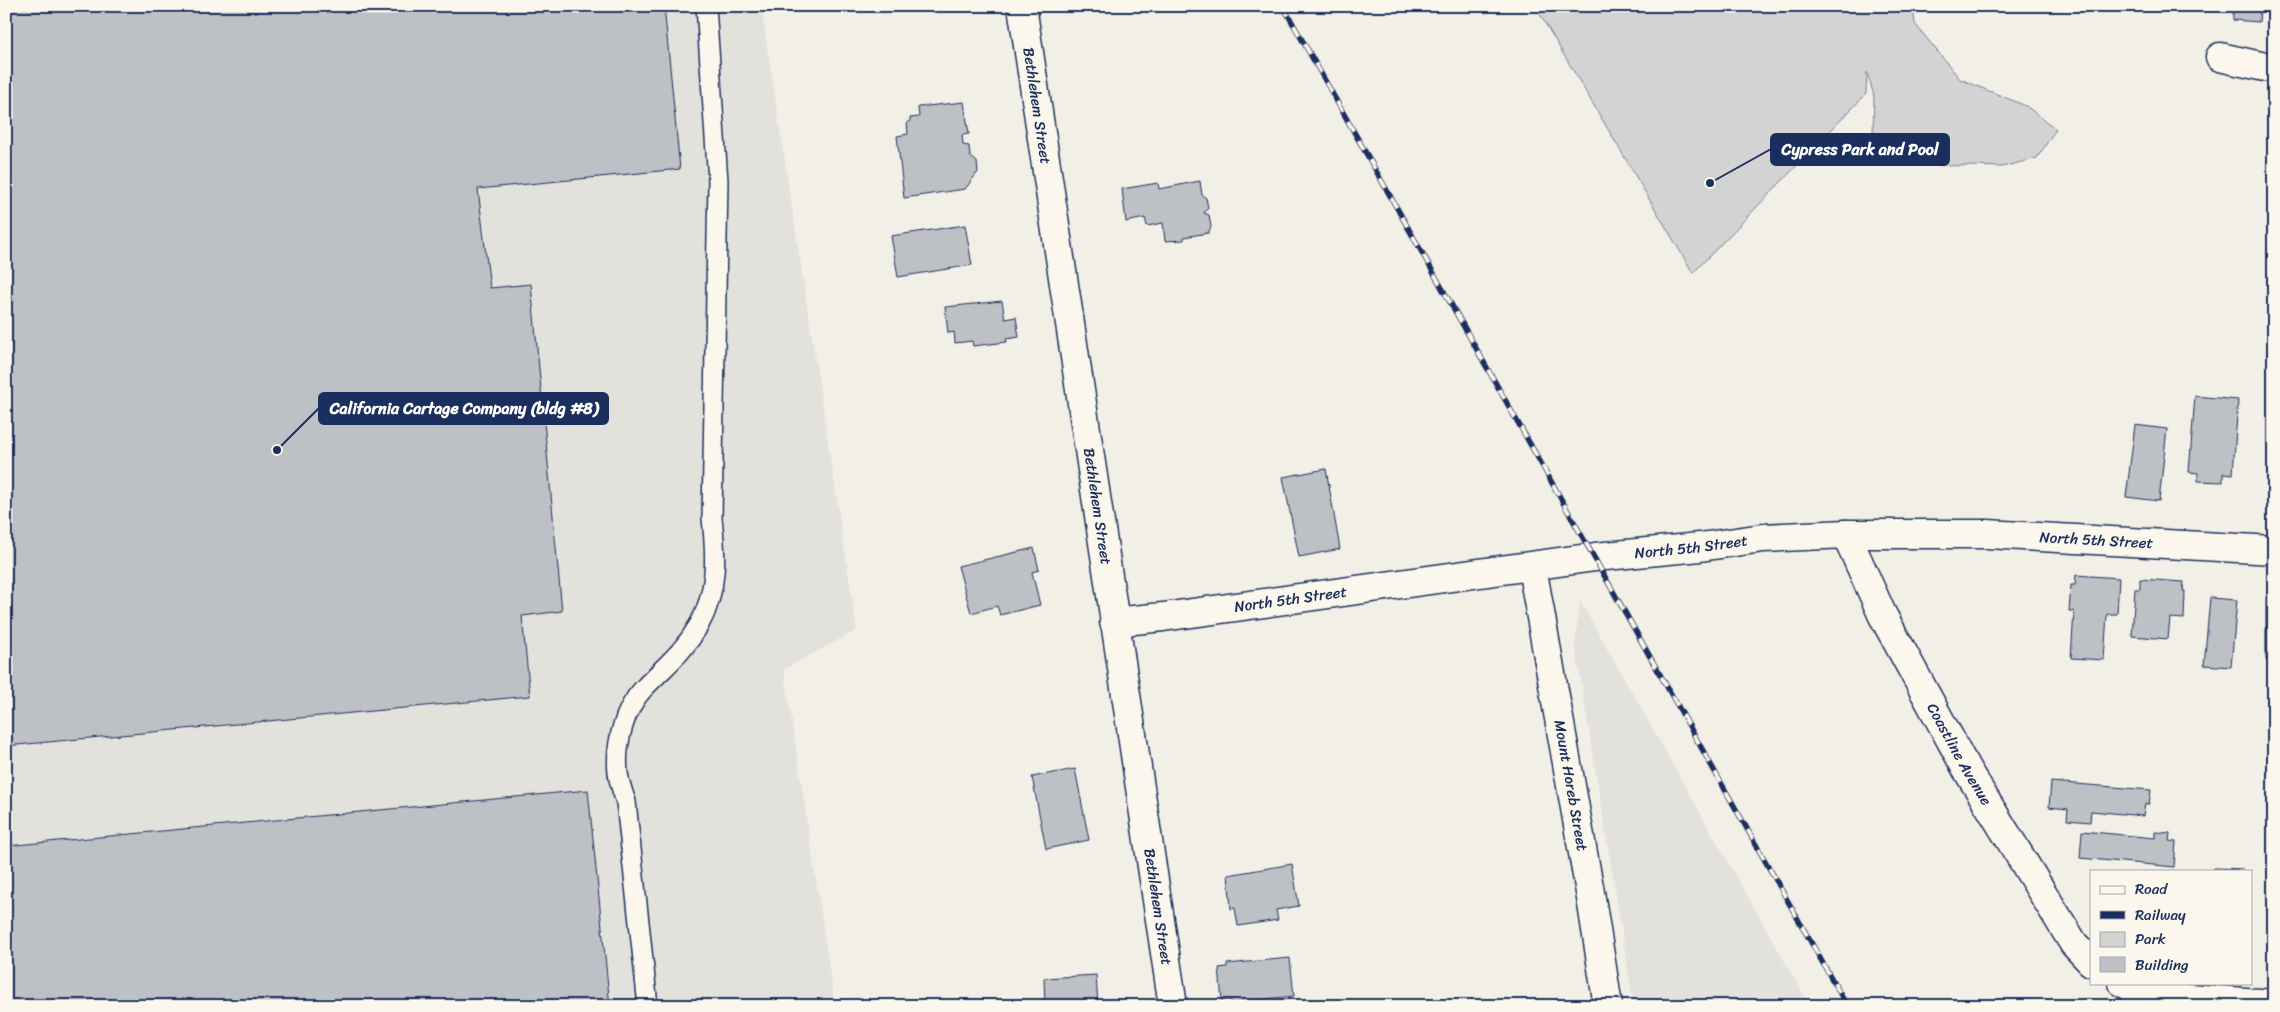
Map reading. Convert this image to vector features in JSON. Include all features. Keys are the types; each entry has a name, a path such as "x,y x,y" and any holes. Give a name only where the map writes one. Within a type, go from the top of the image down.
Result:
{"street":[{"name":"Bethlehem Street","path":"1022,6 1173,1006"},
{"path":"2220,57 2274,69"},
{"name":"North 5th Street","path":"1114,622 1162,618 1595,558 1763,538 1846,534 1987,534 2274,550"},
{"name":"Coastline Avenue","path":"1846,534 1882,614 1967,770 2074,944 2090,961"},
{"name":"Mount Horeb Street","path":"1532,567 1591,898 1608,1006"},
{"path":"2128,992 2274,1004"}],"lane":[{"path":"648,1006 626,802 618,773 618,744 627,714 643,689 680,654 700,624 713,589 716,554 712,518 718,180 706,6"}],"shaded area":[{"path":"6,6 761,6 857,630 784,669 835,1006 6,1006"},
{"path":"1580,601 1810,1006 1634,1006 1575,645"}],"green space":[{"path":"1535,6 1913,6 1915,24 1960,79 2026,106 2056,129 2037,158 2002,167 1931,165 1899,154 1873,131 1874,96 1867,72 1866,94 1693,273"}],"building":[{"path":"6,6 664,6 680,169 478,189 490,288 531,284 562,611 522,616 530,696 6,746"},
{"path":"2220,6 2267,6 2267,11 2260,10 2259,22 2233,20 2233,9 2220,9"},
{"path":"964,102 969,134 962,135 963,145 969,146 970,156 977,162 978,172 965,189 904,198 897,136 908,134 907,122 910,122 910,118 919,117 918,107"},
{"path":"1200,181 1202,195 1206,198 1208,208 1204,213 1209,215 1211,227 1208,233 1184,237 1184,240 1165,241 1163,223 1147,226 1145,218 1126,222 1122,189 1158,183 1159,189"},
{"path":"965,225 972,265 898,277 891,236"},
{"path":"1002,301 1005,319 1016,317 1019,337 1006,339 1007,342 973,346 972,341 955,343 954,332 948,333 945,307"},
{"path":"2195,396 2238,400 2233,474 2223,473 2223,482 2198,481 2198,473 2189,472"},
{"path":"2135,425 2167,429 2159,501 2126,497"},
{"path":"1326,469 1340,549 1299,557 1283,477"},
{"path":"1034,548 1039,570 1032,572 1040,605 1000,615 997,606 971,613 958,566"},
{"path":"2076,575 2119,578 2117,614 2107,614 2104,660 2071,658 2074,611 2069,611 2071,585 2075,585"},
{"path":"2140,579 2184,582 2184,619 2170,618 2168,639 2132,636 2135,589 2140,589"},
{"path":"2270,589 2274,589 2274,661 2266,660 2266,597 2270,597"},
{"path":"2210,598 2237,600 2231,667 2204,665"},
{"path":"1075,769 1089,840 1046,849 1032,777"},
{"path":"2051,782 2151,790 2149,804 2145,804 2143,816 2091,811 2090,822 2067,820 2068,809 2049,807"},
{"path":"588,790 610,1006 6,1006 6,846"},
{"path":"2082,831 2155,838 2155,832 2170,833 2169,841 2176,842 2174,867 2080,858"},
{"path":"1292,864 1299,906 1276,910 1278,920 1238,926 1235,908 1231,909 1228,875"},
{"path":"2214,868 2243,869 2228,870 2213,870"},
{"path":"1290,958 1294,996 1231,1003 1231,1000 1222,1001 1219,968 1227,967 1227,964"},
{"path":"1096,975 1098,1006 1045,1006 1044,978"}],"railway":[{"path":"1283,6 1847,1006"}],"place":[{"name":"Cypress Park and Pool","path":"1710,183"},
{"name":"California Cartage Company (bldg #8)","path":"277,450"}]}
